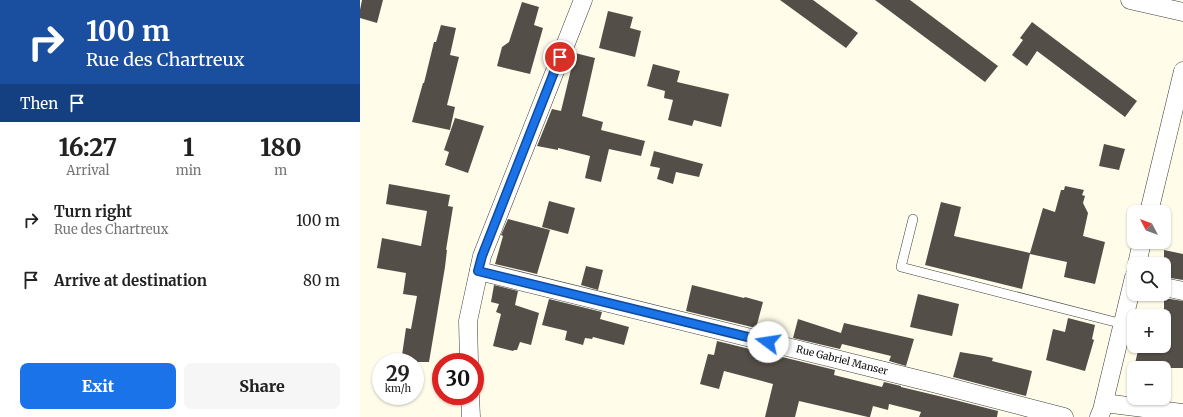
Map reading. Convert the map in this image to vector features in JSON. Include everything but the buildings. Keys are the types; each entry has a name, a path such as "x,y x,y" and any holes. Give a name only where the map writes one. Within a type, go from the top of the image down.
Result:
{"street":[{"path":"469,353 468,321 482,256 583,0"},
{"path":"1130,0 1183,12"},
{"path":"1151,205 1183,70"},
{"name":"Rue Gabriel Manser","path":"478,271 937,384 1064,417"},
{"path":"1171,288 1183,291"},
{"path":"1129,301 1102,410 1183,413"},
{"path":"470,405 471,417"}],"lane":[{"path":"914,218 901,267 1123,324"}],"route":[{"path":"560,57 482,256 478,271 768,342"}]}
